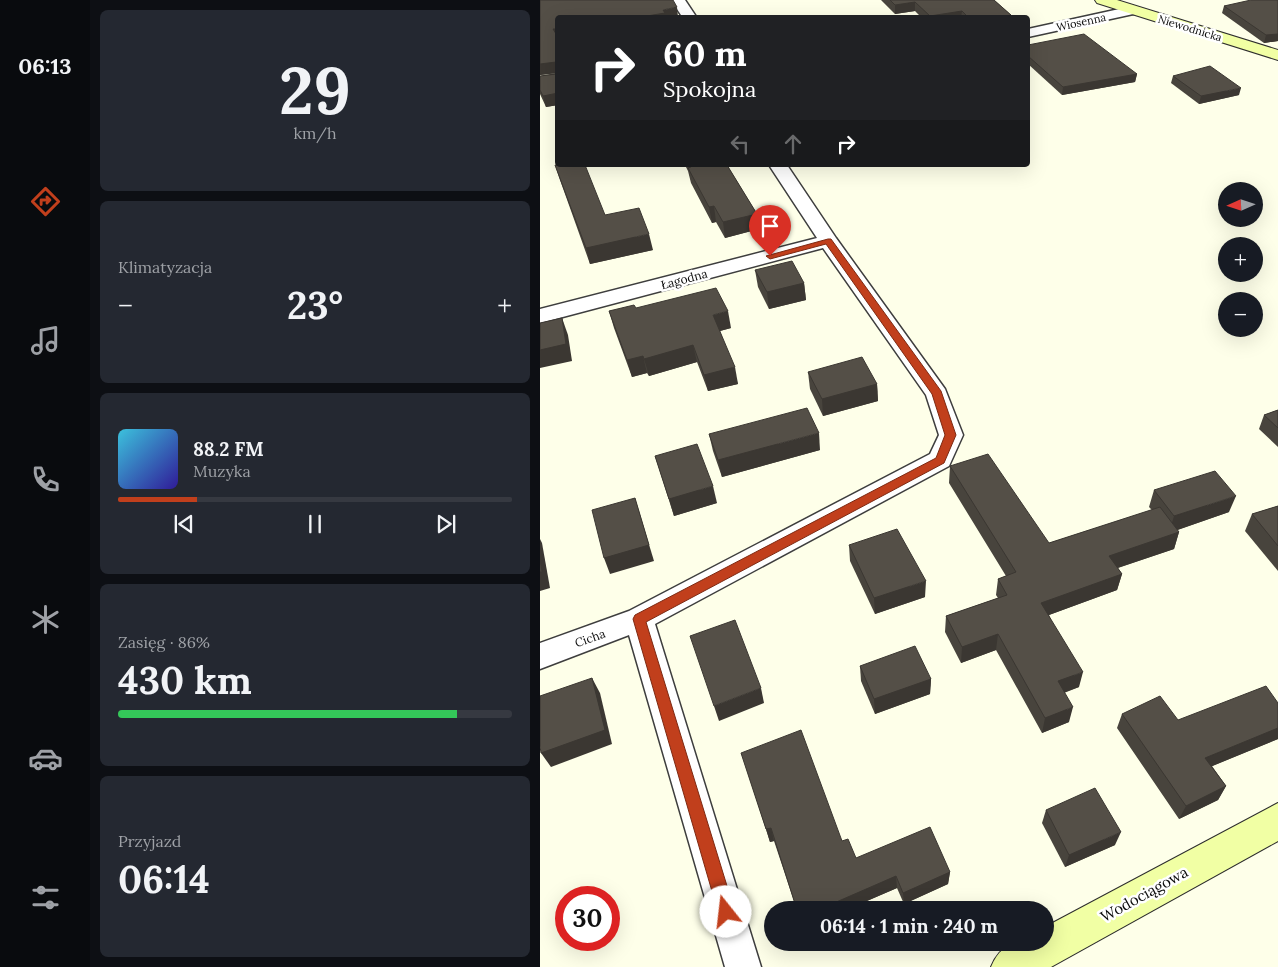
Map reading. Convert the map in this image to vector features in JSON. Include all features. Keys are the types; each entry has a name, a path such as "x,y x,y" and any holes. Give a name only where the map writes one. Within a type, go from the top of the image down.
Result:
{"street":[{"path":"678,0 688,15"},
{"name":"Niewodnicka","path":"1102,0 1278,55"},
{"name":"Wiosenna","path":"1030,33 1133,10"},
{"name":"Cicha","path":"540,656 639,619 940,460 951,435 937,394 828,241 779,167"},
{"name":"Łagodna","path":"540,316 828,241"},
{"path":"639,619 743,967"},
{"name":"Wodociągowa","path":"1011,967 1278,821"}],"building":[{"path":"540,0 673,0 677,7 663,10 665,13 653,15 555,15 555,29 553,29 555,32 555,62 540,64"},
{"path":"890,0 994,0 1011,15 966,15 962,11 929,15 915,2 895,5"},
{"path":"1251,0 1278,0 1278,34 1266,35 1224,6"},
{"path":"1084,34 1137,74 1063,87 1030,58 1030,45"},
{"path":"1210,66 1241,88 1201,96 1173,76"},
{"path":"555,74 555,94 543,96 540,90 540,76"},
{"path":"556,167 586,167 605,215 639,208 649,234 586,248"},
{"path":"728,167 757,214 723,222 714,206 709,207 688,168"},
{"path":"792,261 804,283 767,292 755,270"},
{"path":"716,288 728,311 713,315 735,367 704,375 693,345 644,359 643,356 627,360 609,311 634,305 636,308"},
{"path":"562,318 566,344 540,350 540,323"},
{"path":"862,357 877,384 822,399 808,372"},
{"path":"807,408 819,433 718,460 709,434"},
{"path":"1278,410 1278,428 1264,415"},
{"path":"697,444 713,486 669,499 655,456"},
{"path":"988,454 1049,543 1160,507 1179,532 1109,556 1122,574 1041,603 1083,672 1058,681 1073,707 1045,718 998,634 962,647 946,616 1007,595 998,579 1016,572 950,466"},
{"path":"1215,471 1236,496 1174,516 1154,490"},
{"path":"635,498 649,545 604,558 592,510"},
{"path":"1278,506 1278,546 1252,514"},
{"path":"897,529 926,581 874,598 849,545"},
{"path":"735,620 761,688 714,706 690,636"},
{"path":"915,646 931,679 874,699 860,666"},
{"path":"592,678 605,730 541,753 540,696"},
{"path":"1266,686 1278,703 1278,728 1205,758 1226,786 1186,806 1122,714 1160,696 1178,720"},
{"path":"801,730 842,841 848,839 856,858 930,827 950,872 903,893 896,876 839,901 794,901 771,828 766,829 741,753"},
{"path":"1095,788 1121,832 1069,855 1046,810"}],"route":[{"path":"726,912 639,619 940,460 951,435 937,394 828,241 770,256"}]}
